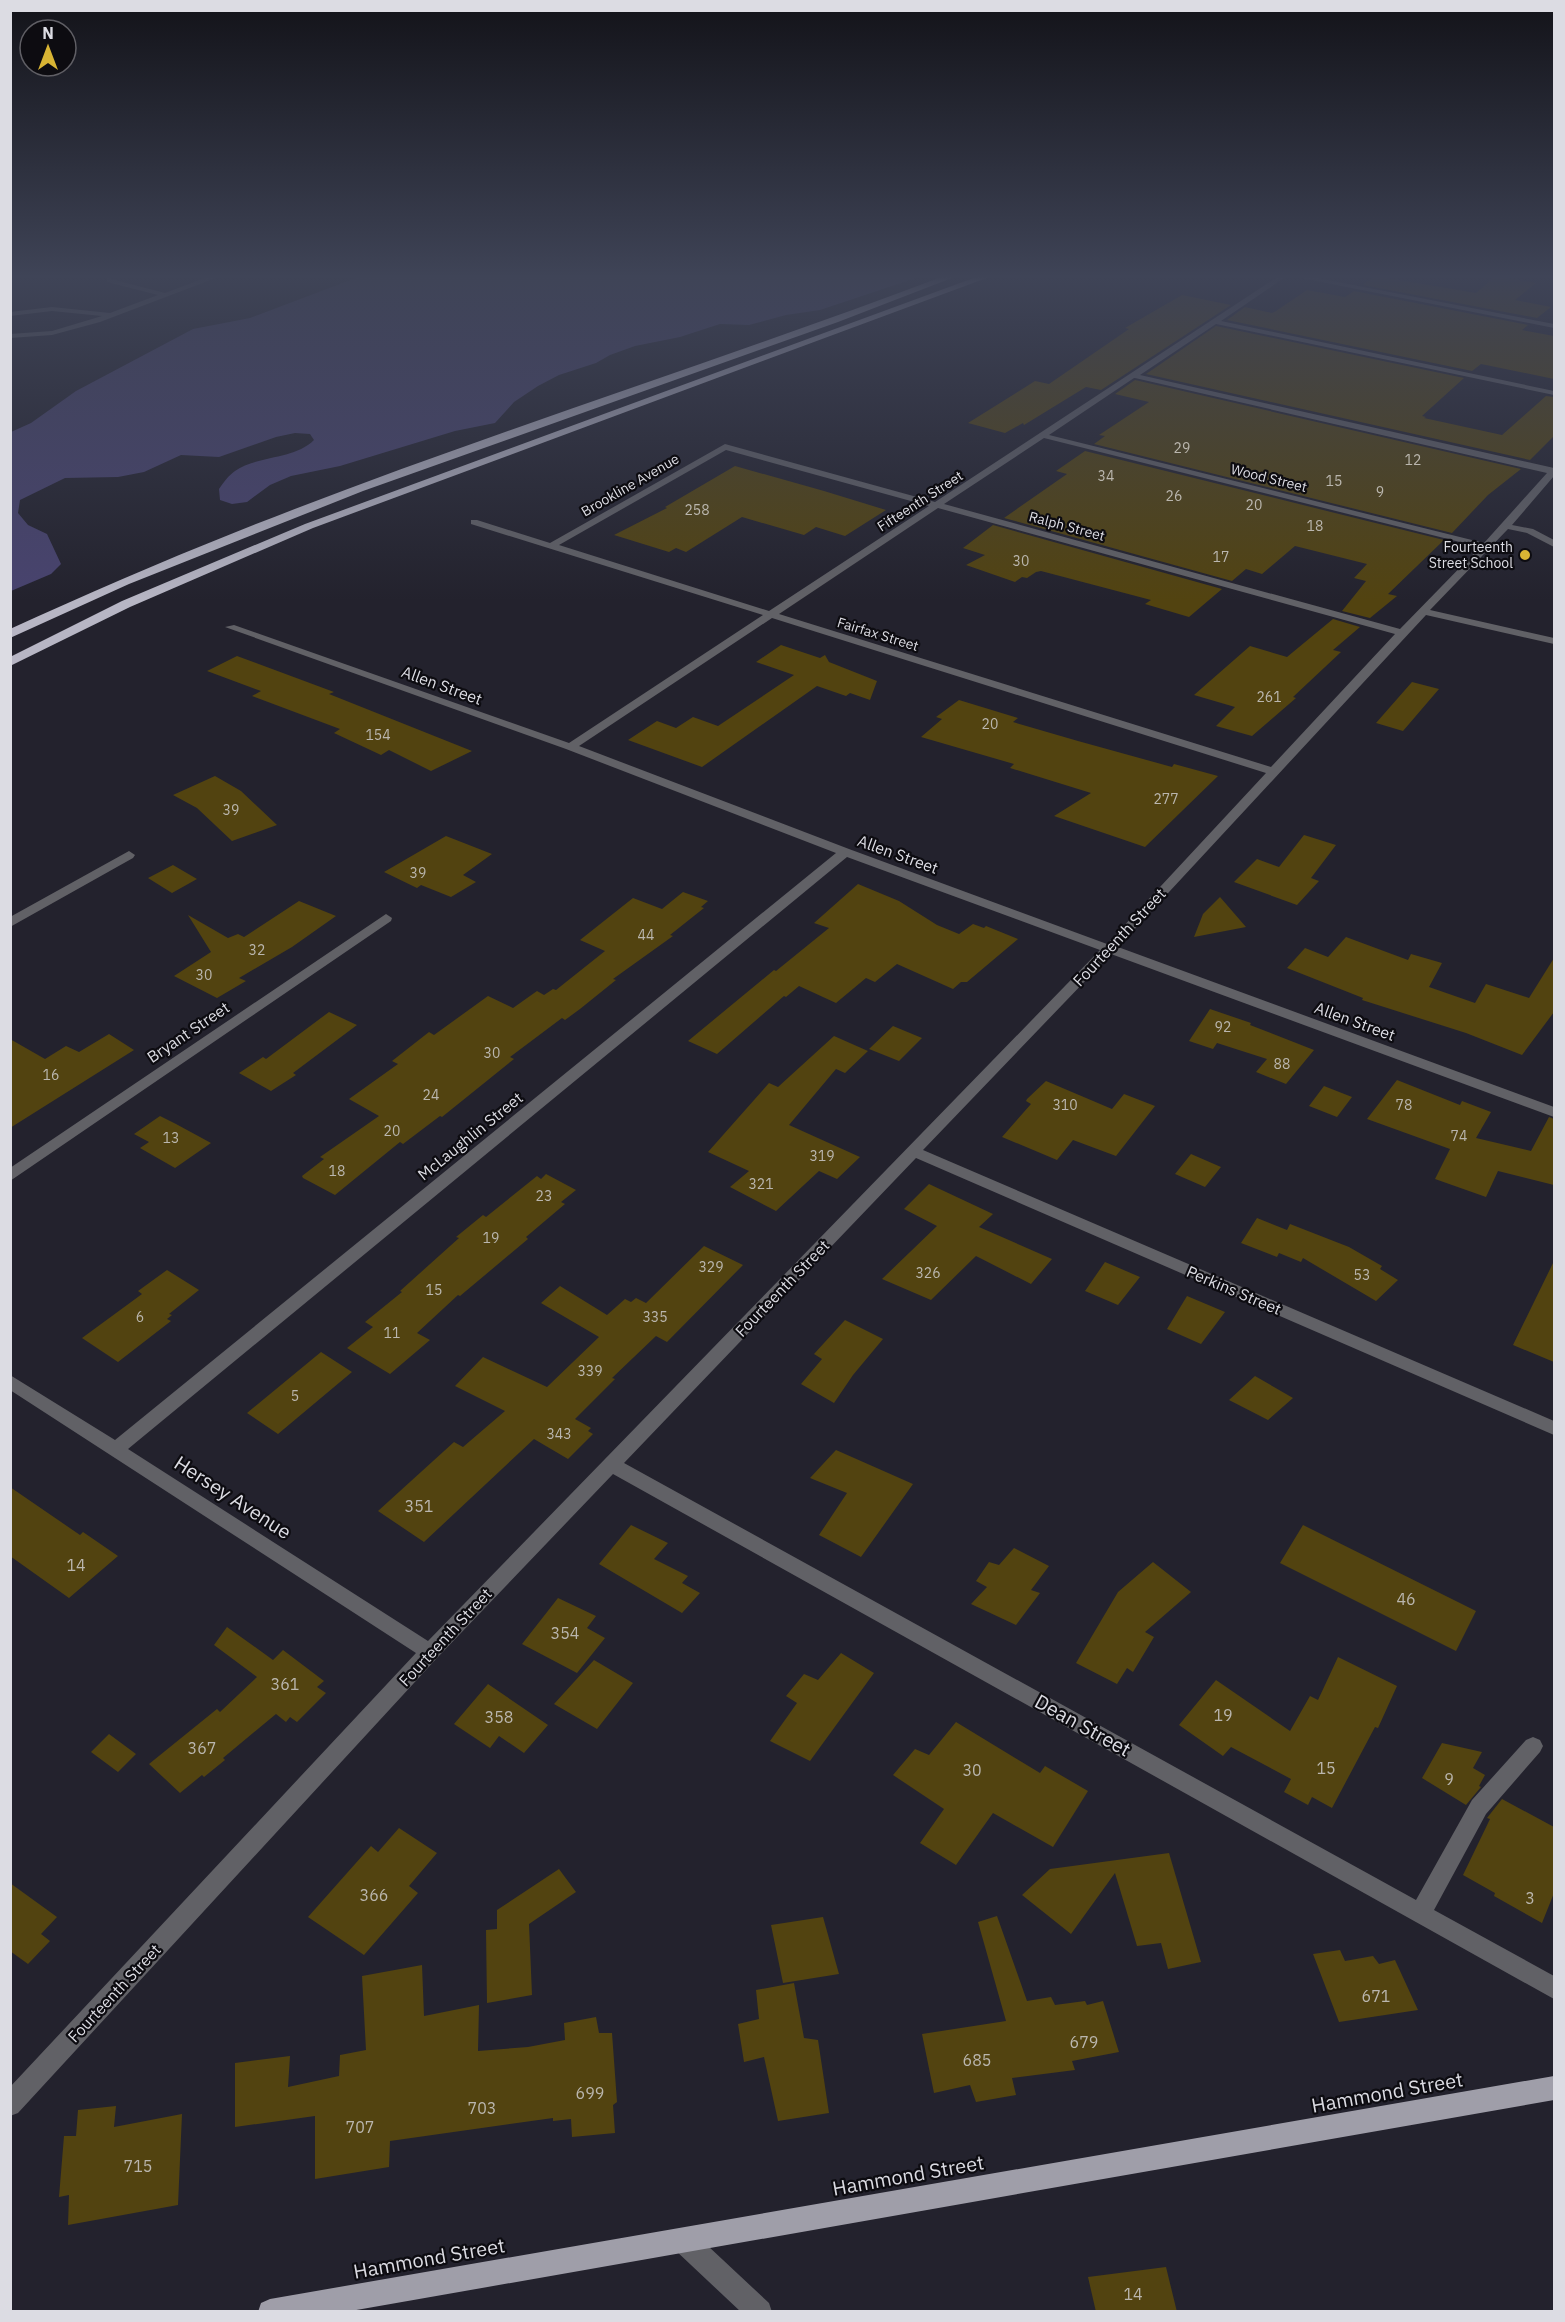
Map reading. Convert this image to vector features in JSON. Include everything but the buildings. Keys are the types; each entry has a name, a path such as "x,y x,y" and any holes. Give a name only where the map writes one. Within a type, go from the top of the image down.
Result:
{"highway":[{"path":"10,634 114,586 283,518 653,384"},
{"path":"10,662 126,604 309,526 694,384"}],"main road":[{"name":"Hammond Street","path":"270,2312 1554,2088"}],"street":[{"name":"Fifteenth Street","path":"570,747 1122,384"},
{"path":"1172,384 1554,471"},
{"path":"1513,384 1554,393"},
{"name":"Wood Street","path":"1045,436 1486,546"},
{"name":"Ralph Street","path":"724,447 1402,633"},
{"name":"Brookline Avenue","path":"549,547 724,447"},
{"name":"Fourteenth Street","path":"10,2105 430,1652 1110,948 1402,633 1506,526 1554,471"},
{"name":"Fairfax Street","path":"474,522 1274,772"},
{"path":"1506,526 1530,531 1554,544"},
{"path":"1423,611 1554,641"},
{"name":"Allen Street","path":"230,627 570,747 845,852 1554,1112"},
{"name":"McLaughlin Street","path":"117,1448 845,852"},
{"path":"10,923 129,855"},
{"name":"Bryant Street","path":"10,1176 386,918"},
{"name":"Perkins Street","path":"914,1152 1554,1428"},
{"name":"Hersey Avenue","path":"10,1380 430,1652"},
{"name":"Dean Street","path":"610,1464 1554,1989"},
{"path":"1420,1913 1479,1807 1533,1746"},
{"path":"683,2240 760,2312"}],"shaded area":[{"path":"89,384 541,384 514,402 495,423 455,431 340,466 291,476 270,485 247,502 232,504 220,500 219,489 235,471 244,466 306,446 314,440 310,434 295,433 276,437 219,457 181,455 144,472 118,477 65,478 20,500 18,513 28,525 47,534 61,564 51,574 11,591 11,432 31,423"}],"place":[{"name":"Fourteenth Street School","path":"1525,555"}]}
